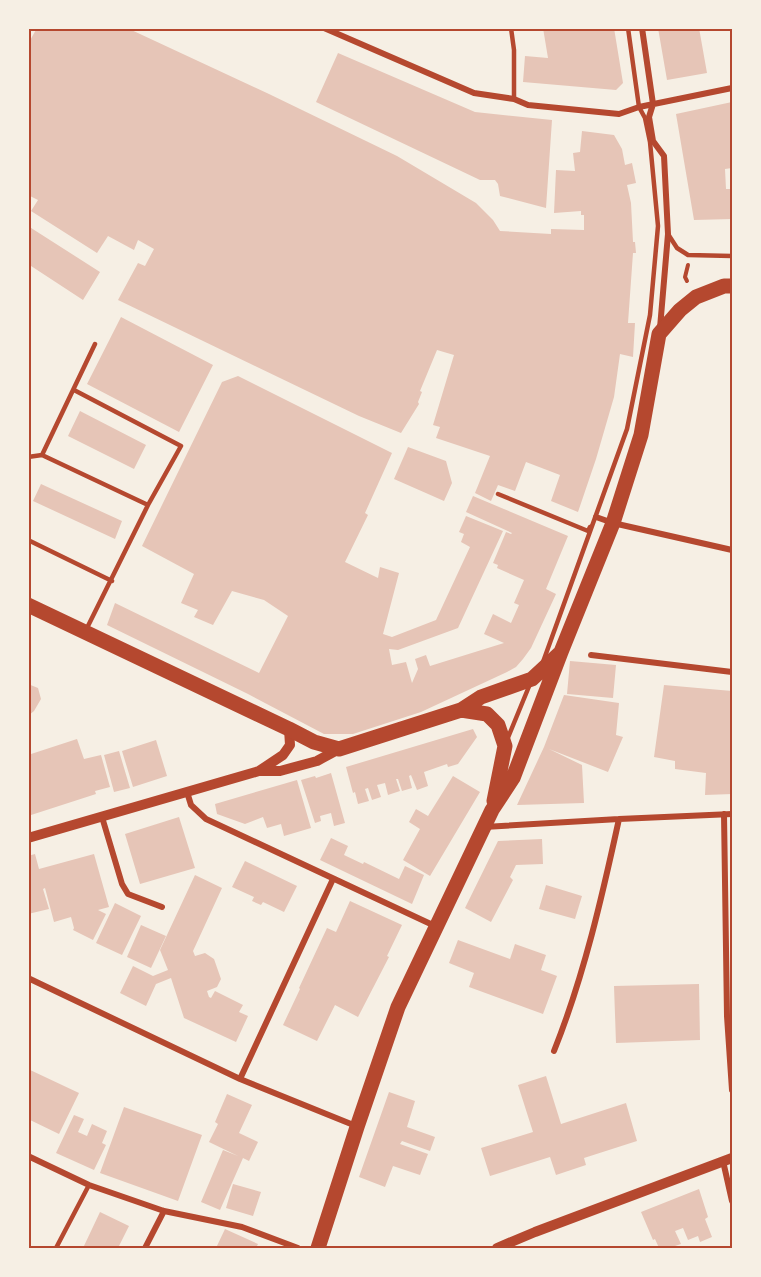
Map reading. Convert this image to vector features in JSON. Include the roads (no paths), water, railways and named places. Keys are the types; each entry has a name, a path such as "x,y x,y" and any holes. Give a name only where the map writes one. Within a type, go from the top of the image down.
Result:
{"main road":[{"path":"318,1248 398,1007 483,827 513,778 613,523 641,435 659,334 680,310 696,297 724,286 732,286"},
{"path":"28,605 314,742 339,749 461,710 481,697 532,679 561,652"},
{"path":"461,710 488,714 498,726 505,746 492,810"}],"street":[{"path":"324,28 474,93 514,99 528,105 620,114 639,107 732,88"},
{"path":"642,28 653,104 649,117 653,141 664,156 668,234 659,334"},
{"path":"596,517 613,523 732,550"},
{"path":"591,655 732,672"},
{"path":"259,771 283,755 290,745 289,729"},
{"path":"28,838 259,771 280,771 317,761 339,749"},
{"path":"187,792 191,805 206,819 436,926"},
{"path":"724,814 728,1016 732,1090"},
{"path":"483,827 732,814"},
{"path":"102,816 122,884 128,894 162,907"},
{"path":"554,1051 589,949 619,819"},
{"path":"240,1079 333,879"},
{"path":"28,978 240,1079 357,1127"},
{"path":"28,1156 89,1185 164,1211 242,1227 298,1248"},
{"path":"497,1248 728,1160 732,1201"},
{"path":"145,1248 164,1211"}],"lane":[{"path":"511,28 514,51 514,99"},
{"path":"505,746 532,679 542,665 627,429 650,315 658,226 650,142 645,118 639,107 628,28"},
{"path":"668,234 677,248 687,255 732,256"},
{"path":"42,455 95,344"},
{"path":"74,390 181,446 148,505 85,632"},
{"path":"28,457 42,455 148,505"},
{"path":"498,494 588,531 596,517"},
{"path":"28,540 112,581"},
{"path":"56,1248 89,1185"}]}
